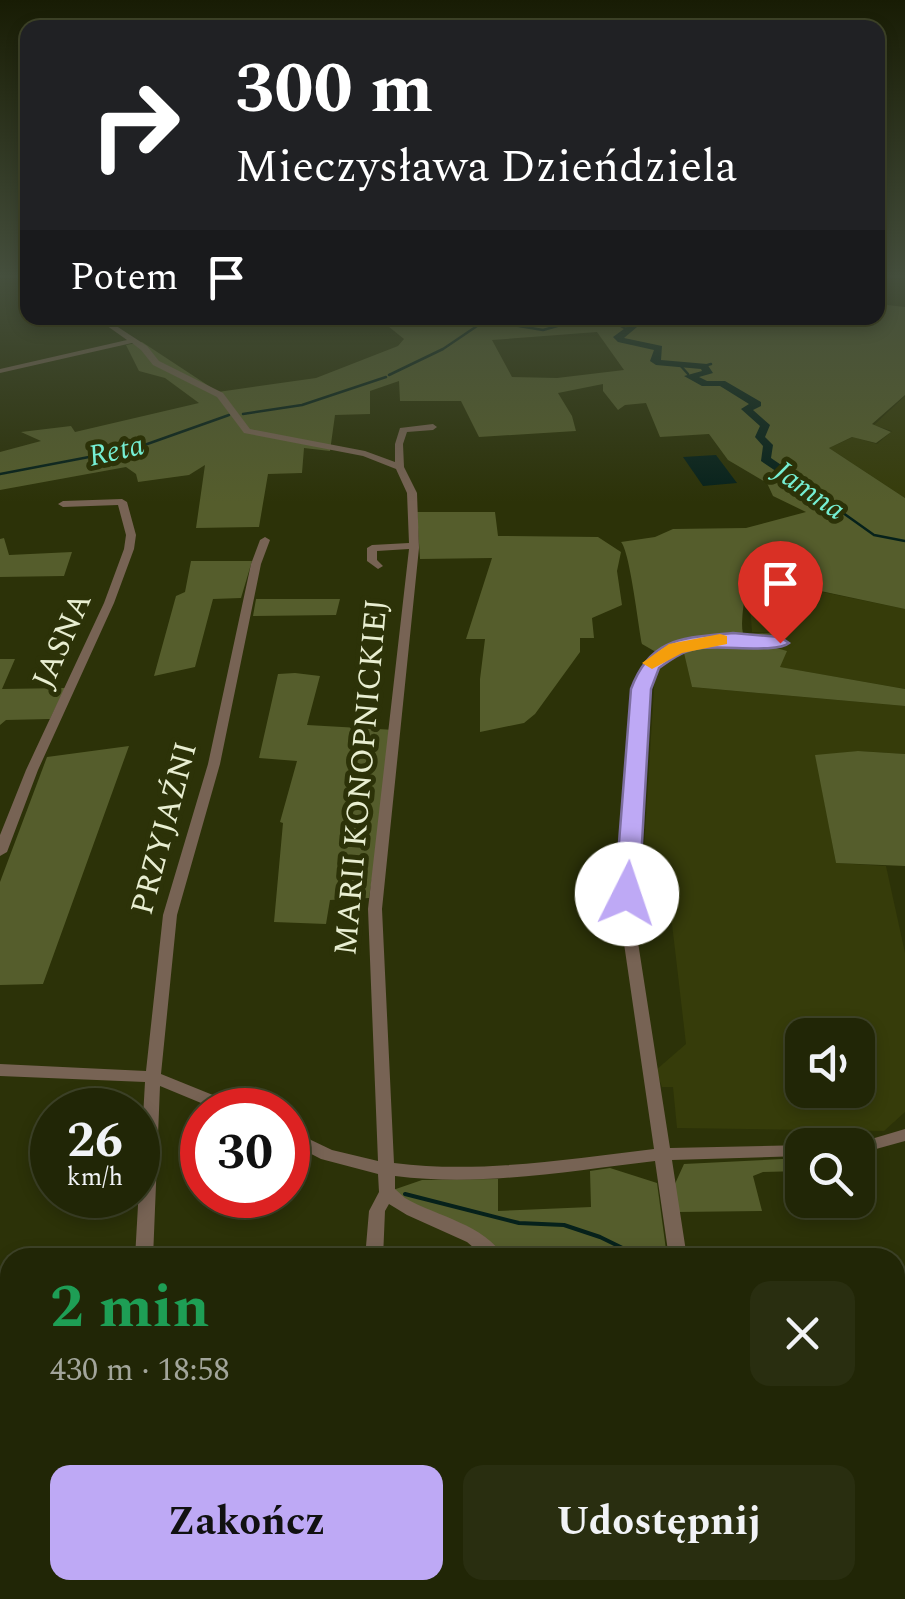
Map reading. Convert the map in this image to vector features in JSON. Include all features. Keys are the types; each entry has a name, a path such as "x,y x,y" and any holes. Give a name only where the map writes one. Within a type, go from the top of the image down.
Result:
{"street":[{"path":"0,371 81,353"},
{"path":"145,353 156,363 220,395 247,431 365,454 400,467 403,430 433,427"},
{"name":"MARII KONOPNICKIEJ","path":"387,1170 375,909 414,546 412,493 400,467"},
{"name":"JASNA","path":"0,852 32,770 109,603 131,543 122,502 63,504"},
{"name":"PRZYJAŹNI","path":"144,1248 153,1078 170,915 214,764 265,540"},
{"path":"378,566 372,561 372,548 414,546"},
{"path":"676,1248 628,922 642,677 660,656 695,643 733,639 780,643"},
{"path":"0,1070 153,1078 180,1089"},
{"path":"875,1143 905,1135"},
{"path":"310,1148 328,1157 387,1170 504,1170 662,1155 785,1151"},
{"path":"375,1248 377,1211 387,1192 387,1170"},
{"path":"387,1192 421,1217 486,1248"}],"shaded area":[{"path":"130,353 158,353 218,392 316,378 381,353 499,353 512,377 557,378 624,370 612,353 905,353 905,395 872,424 891,432 876,443 852,437 829,448 905,498 905,609 755,577 745,587 742,628 743,634 775,633 769,646 787,651 780,667 905,689 905,706 692,687 684,653 668,659 642,644 631,573 621,542 655,537 673,529 746,528 806,512 773,496 767,483 728,460 709,434 660,437 646,403 625,405 618,410 603,391 603,384 558,393 576,431 479,437 461,401 400,401 399,381 370,391 370,414 335,415 330,451 304,448 302,473 268,474 259,527 196,528 205,465 189,475 138,482 136,474 126,467 0,490 0,452 41,441 21,432 71,426 75,432 199,403 165,378 139,371"},
{"path":"905,396 905,498 829,448 853,437 877,444 892,431 874,425"},
{"path":"417,512 495,512 498,536 598,537 621,552 617,571 622,605 592,618 594,638 580,638 580,652 535,714 524,723 480,732 485,639 466,639 492,558 420,559"},
{"path":"4,538 9,555 72,552 64,576 0,577 0,539"},
{"path":"191,561 252,561 241,598 213,599 195,667 154,676 176,596 185,592"},
{"path":"755,578 905,609 905,689 779,667 768,647 774,633 752,632 749,587"},
{"path":"256,599 340,599 336,615 253,616"},
{"path":"684,652 692,687 905,706 905,754 858,751 816,756 836,863 886,866 905,953 905,1112 884,1131 677,1128 673,1087 662,1087 656,1070 686,1044 669,898 641,896 655,672 668,659"},
{"path":"0,659 15,659 2,689 65,688 50,719 6,720 0,725"},
{"path":"278,674 320,676 307,725 395,730 369,898 330,900 326,924 274,922 283,823 280,822 297,761 259,758"},
{"path":"129,746 43,984 0,985 0,882 47,757"},
{"path":"858,751 905,754 905,866 836,863 815,755"},
{"path":"785,1159 785,1171 753,1176 762,1211 678,1212 674,1186 684,1164"},
{"path":"610,1168 657,1183 666,1248 487,1248 422,1214 393,1190 422,1180 498,1179 498,1211 591,1207 590,1171"}],"water":[{"path":"716,455 737,483 703,486 683,457"}],"waterway":[{"name":"Reta","path":"389,375 435,353"},
{"name":"Jamna","path":"658,353 655,361 659,363 704,366 708,373 689,376 705,384 722,383 757,404 746,409 765,425 760,437 768,445 765,459 808,488"},
{"name":"Jamna","path":"704,366 711,364"},
{"path":"680,365 688,374"},
{"name":"Reta","path":"243,414 302,405 386,377"},
{"name":"Reta","path":"0,474 136,448 229,415"},
{"name":"Jamna","path":"803,490 808,488 874,535 905,541"},
{"path":"405,1194 519,1223 564,1225 623,1248"}],"slow traffic":[{"path":"652,663 676,648 720,640"}],"route":[{"path":"627,894 642,677 660,656 695,643 733,639 780,643"}]}
